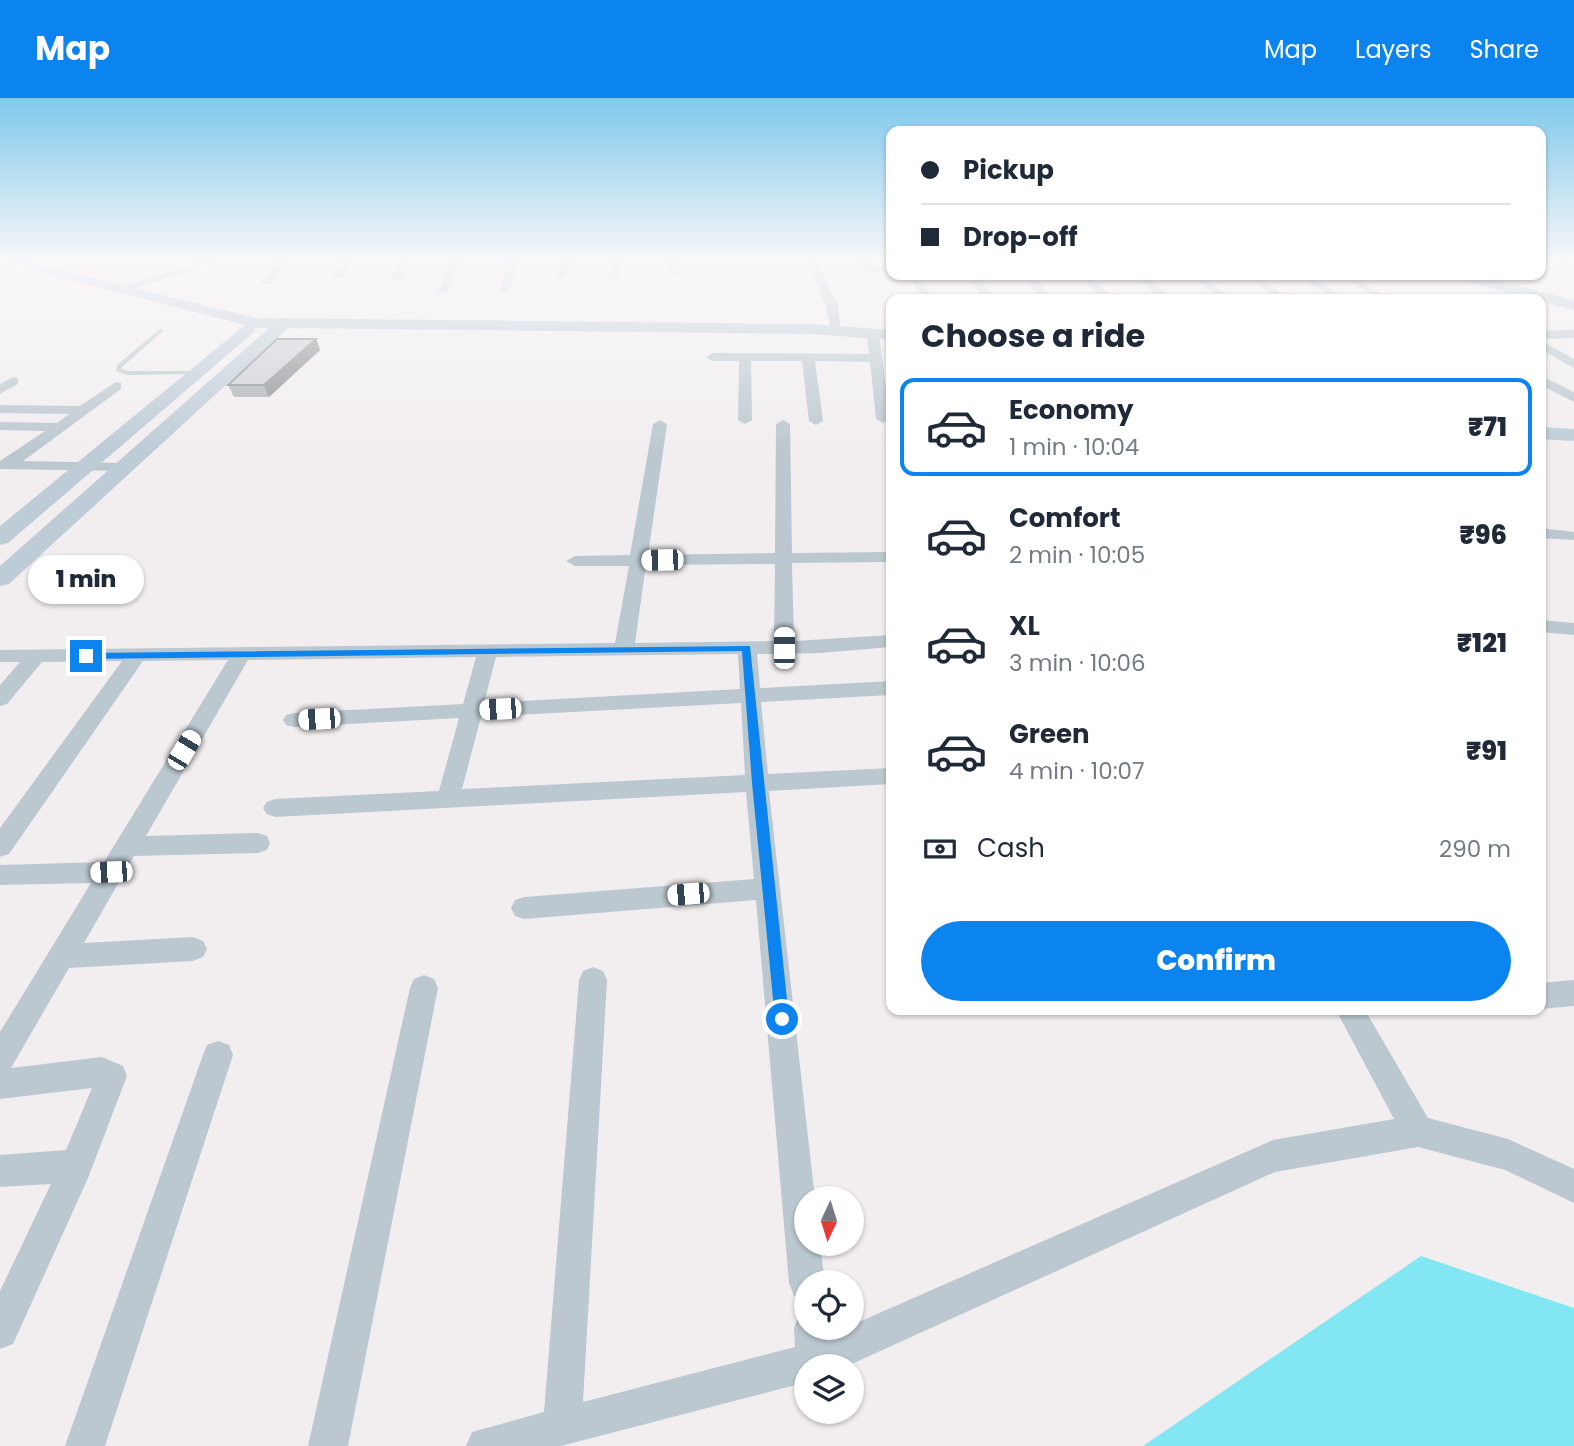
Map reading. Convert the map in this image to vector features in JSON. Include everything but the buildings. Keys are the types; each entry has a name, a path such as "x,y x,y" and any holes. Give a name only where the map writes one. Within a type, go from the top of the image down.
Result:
{"street":[{"path":"250,325 264,328 814,337 877,334"},
{"path":"252,325 264,328 877,334"},
{"path":"836,325 838,332"},
{"path":"0,538 195,373 264,328"},
{"path":"0,579 123,468 264,328"},
{"path":"877,334 876,358 884,375 885,410"},
{"path":"1546,335 1574,334"},
{"path":"1546,348 1574,364"},
{"path":"712,357 876,358"},
{"path":"745,357 745,420"},
{"path":"808,358 816,421"},
{"path":"0,390 13,381"},
{"path":"1548,383 1573,398"},
{"path":"4,465 116,386"},
{"path":"0,409 83,410"},
{"path":"624,650 660,424"},
{"path":"783,424 784,648"},
{"path":"0,426 60,427"},
{"path":"1546,433 1574,435"},
{"path":"4,465 123,468"},
{"path":"1546,534 1568,536"},
{"path":"575,561 886,557"},
{"path":"1546,627 1574,629"},
{"path":"0,656 784,648 886,641"},
{"path":"747,648 757,783 806,1270"},
{"path":"448,800 487,652"},
{"path":"0,1059 241,654"},
{"path":"0,847 137,655"},
{"path":"0,699 36,656"},
{"path":"294,720 886,688"},
{"path":"275,808 886,776"},
{"path":"127,846 258,843"},
{"path":"0,875 111,872"},
{"path":"524,908 769,888"},
{"path":"62,956 193,949"},
{"path":"562,1425 593,980"},
{"path":"328,1446 425,988"},
{"path":"1546,995 1574,993"},
{"path":"1359,1015 1419,1130"},
{"path":"85,1446 218,1055"},
{"path":"0,1084 102,1072 113,1076 76,1166 0,1331"},
{"path":"486,1446 562,1425 813,1345 1273,1156 1419,1130 1508,1155 1574,1186"},
{"path":"0,1171 76,1166"}],"lane":[{"path":"161,330 118,366 117,370 127,373 195,373"}],"water":[{"path":"1421,1256 1574,1308 1574,1446 1143,1446"}],"route":[{"path":"86,656 747,648 757,783 782,1019"}]}
